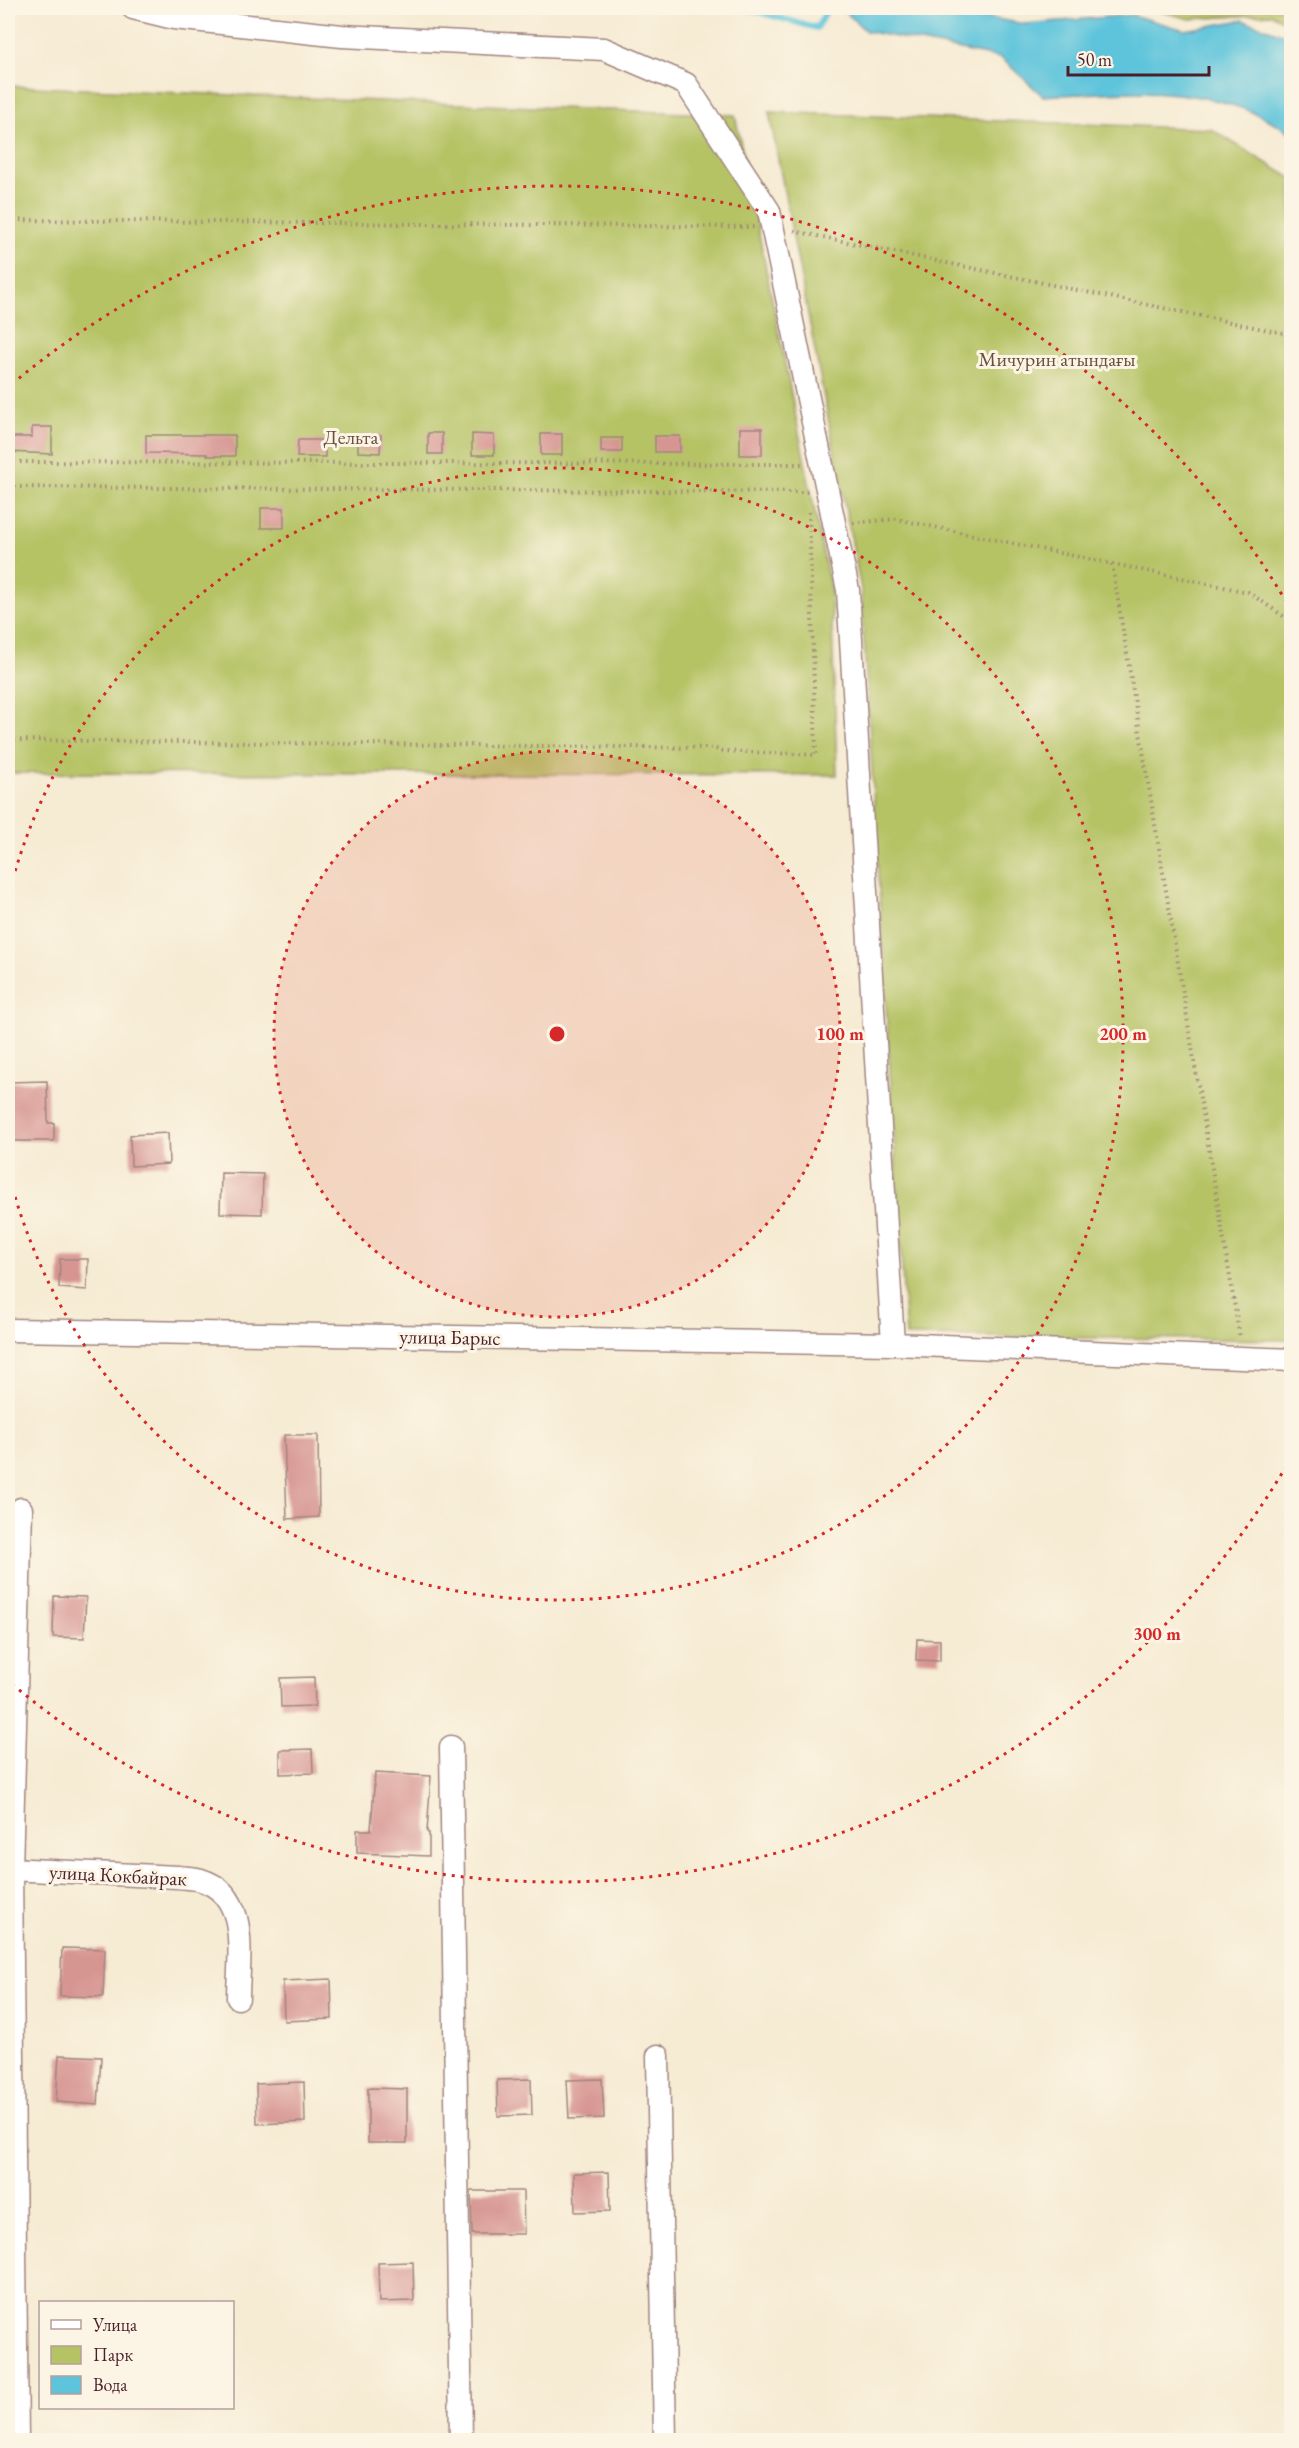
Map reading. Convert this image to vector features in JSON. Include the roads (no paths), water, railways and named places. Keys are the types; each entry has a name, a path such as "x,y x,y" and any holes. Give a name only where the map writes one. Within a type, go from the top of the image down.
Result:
{"street":[{"path":"133,8 174,18 342,36 604,49 686,84 769,211 822,464 818,498 834,525 848,590 893,1344"},
{"name":"улица Барыс","path":"8,1330 893,1344 1292,1360"},
{"path":"16,2440 9,1869 21,1509"},
{"path":"451,1747 460,2440"},
{"name":"улица Кокбайрак","path":"9,1869 178,1877 202,1881 219,1889 232,1904 239,1922 238,1998"},
{"path":"658,2056 665,2440"}],"water":[{"path":"841,8 932,8 1025,24 1132,15 1185,30 1243,20 1291,37 1291,133 1262,117 1233,105 1202,98 1140,92 1043,96 1001,58 866,31"}],"waterway":[{"path":"692,8 697,8"},
{"path":"744,8 817,28 828,8"}],"park label":[{"name":"Мичурин атындағы","path":"1057,359"},
{"name":"Дельта","path":"351,437"}]}
